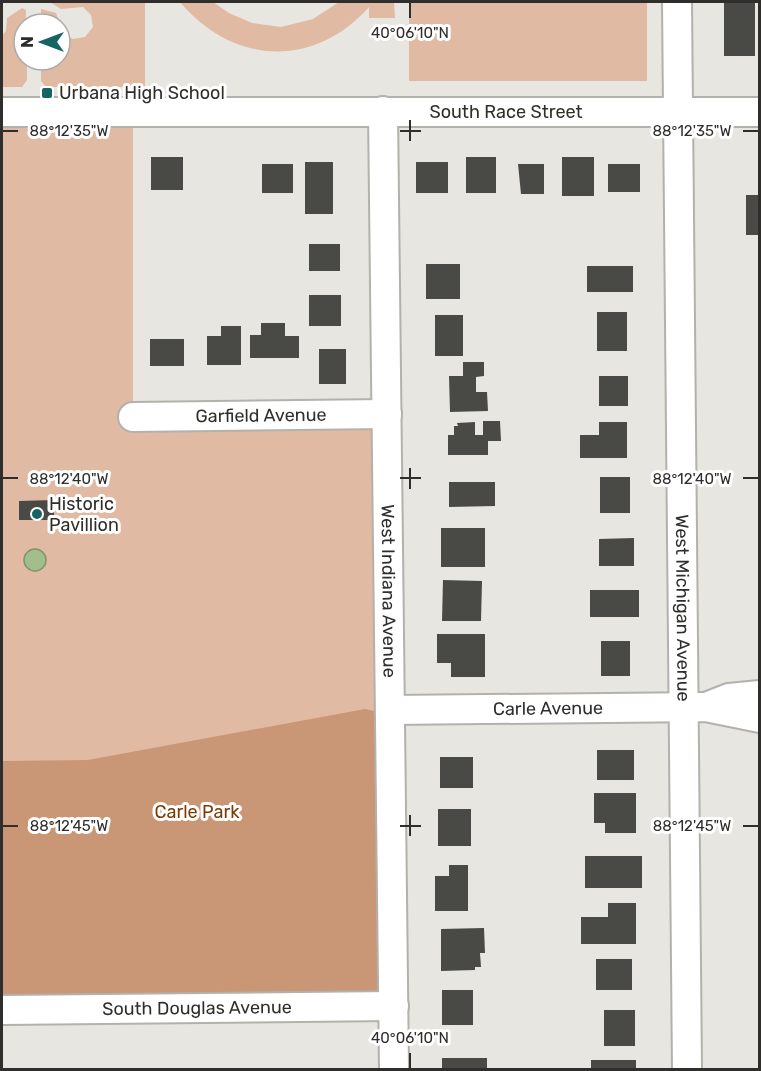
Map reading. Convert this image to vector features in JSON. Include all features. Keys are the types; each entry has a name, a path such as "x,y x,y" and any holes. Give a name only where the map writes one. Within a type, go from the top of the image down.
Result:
{"street":[{"name":"West Michigan Avenue","path":"677,2 695,707 687,1070"},
{"name":"West Indiana Avenue","path":"383,111 394,1070"},
{"name":"South Race Street","path":"2,112 759,112"},
{"name":"Garfield Avenue","path":"133,417 387,414"},
{"name":"Carle Avenue","path":"695,707 729,698 759,695"},
{"name":"Carle Avenue","path":"390,711 695,707 759,718"},
{"name":"South Douglas Avenue","path":"2,1010 393,1006"}],"green space":[{"path":"50,2 145,2 145,87 46,87 41,81 41,72 72,72 72,38 85,37 93,27 91,15 83,7 61,9"},
{"path":"180,2 213,2 229,13 252,23 281,27 313,19 339,2 394,2 395,18 369,18 369,7 347,27 323,42 298,49 273,51 248,47 224,38 201,23"},
{"path":"409,2 647,2 647,81 409,81"},
{"path":"22,8 26,10 26,12 16,12"},
{"path":"12,15 12,72 27,72 27,80 22,87 2,87 2,35 6,31 7,18"},
{"name":"Carle Park","path":"2,124 133,125 133,417 387,414 394,1006 2,1010"},
{"path":"365,709 378,712 381,996 2,998 2,761 88,760"}],"shaded area":[{"path":"35,549 43,552 46,560 43,568 35,571 27,568 24,560 27,552"}],"building":[{"path":"724,2 755,2 755,56 724,56"},
{"path":"151,157 183,157 183,190 151,190"},
{"path":"466,157 496,157 496,193 466,193"},
{"path":"562,157 594,157 594,196 562,196"},
{"path":"305,162 333,162 333,214 305,214"},
{"path":"416,162 448,162 448,193 416,193"},
{"path":"262,164 293,164 293,193 262,193"},
{"path":"518,164 544,164 544,194 521,194"},
{"path":"608,164 640,164 640,192 608,192"},
{"path":"746,195 760,195 760,235 746,235"},
{"path":"309,244 340,244 340,271 309,271"},
{"path":"426,264 460,264 460,299 426,299"},
{"path":"587,266 633,266 633,292 587,292"},
{"path":"309,295 341,295 341,326 309,326"},
{"path":"597,312 627,312 627,351 597,351"},
{"path":"435,315 463,315 463,356 435,356"},
{"path":"261,323 285,323 285,336 299,336 299,358 250,358 250,335 261,335"},
{"path":"221,326 241,326 241,365 207,365 207,336 221,336"},
{"path":"150,339 184,339 184,366 150,366"},
{"path":"319,349 346,349 346,384 319,384"},
{"path":"463,362 484,362 484,376 476,377 476,392 487,392 488,411 450,412 449,376 463,376"},
{"path":"599,376 628,376 628,406 599,406"},
{"path":"483,421 500,421 501,441 488,441 488,455 448,455 448,435 454,435 454,426 458,426 457,423 475,422 475,435 483,435"},
{"path":"599,422 627,422 627,458 580,458 580,435 599,435"},
{"path":"600,477 630,477 630,513 600,513"},
{"path":"449,482 495,482 495,506 449,507"},
{"name":"Historic Pavillion","path":"54,500 54,520 19,520 19,501"},
{"path":"441,528 485,528 485,567 441,567"},
{"path":"634,538 634,566 599,566 599,539"},
{"path":"443,580 482,581 481,621 442,621"},
{"path":"590,590 639,590 639,617 590,617"},
{"path":"437,634 485,634 485,677 451,677 451,663 437,663"},
{"path":"601,641 630,641 630,676 601,676"},
{"path":"597,750 634,750 634,780 597,780"},
{"path":"440,757 473,757 473,788 440,788"},
{"path":"594,793 636,793 636,833 605,833 605,823 594,823"},
{"path":"438,809 471,809 471,846 438,846"},
{"path":"585,856 642,856 642,888 585,888"},
{"path":"449,865 468,865 468,911 435,911 435,876 449,876"},
{"path":"608,903 636,903 636,944 581,944 581,917 608,917"},
{"path":"484,928 485,953 480,953 481,967 475,967 475,970 441,971 441,929"},
{"path":"596,959 632,959 632,990 596,990"},
{"path":"442,990 473,990 473,1025 442,1025"},
{"path":"604,1010 635,1010 635,1046 604,1046"},
{"path":"442,1058 487,1058 487,1070 442,1070"},
{"path":"591,1060 636,1060 636,1070 591,1070"}],"place":[{"name":"Urbana High School","path":"47,93"},
{"name":"Historic Pavillion","path":"37,514"}]}
